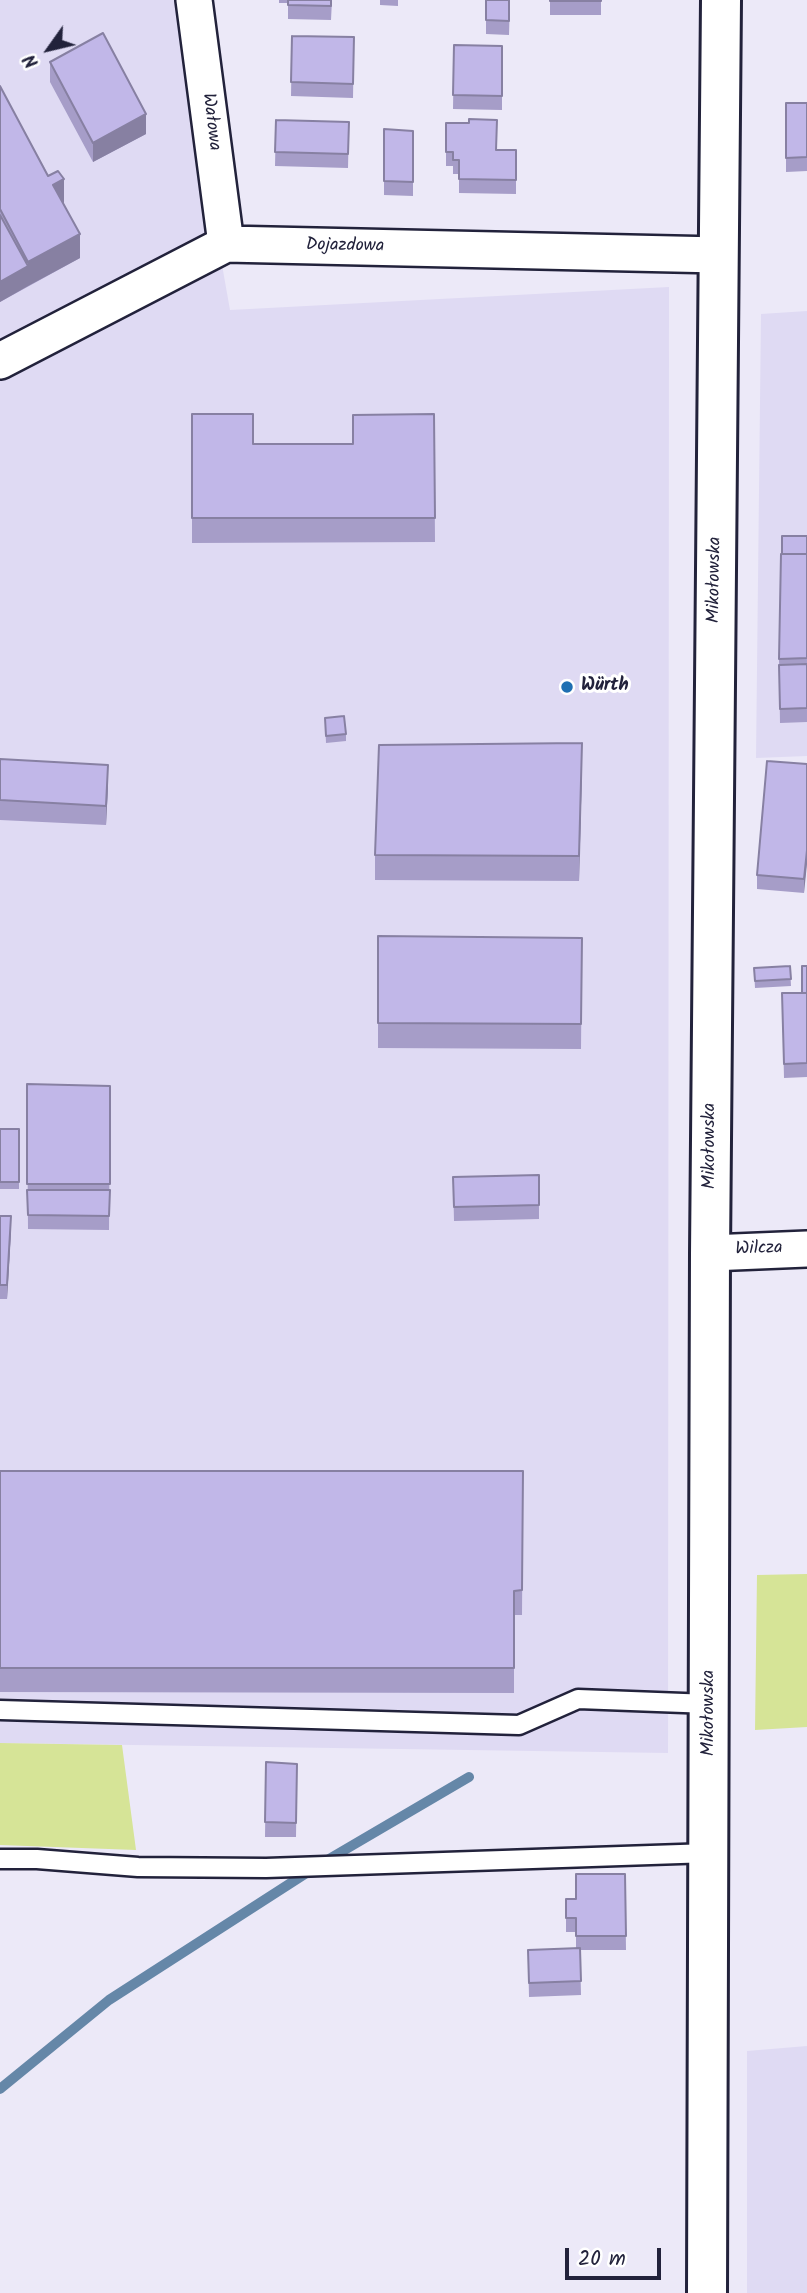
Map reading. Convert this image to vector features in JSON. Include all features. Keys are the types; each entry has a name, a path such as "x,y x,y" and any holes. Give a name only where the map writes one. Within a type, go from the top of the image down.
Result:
{"main road":[{"name":"Mikołowska","path":"707,2293 710,1253 721,0"}],"street":[{"name":"Wałowa","path":"194,0 226,244"},
{"name":"Dojazdowa","path":"0,361 226,244 719,255"},
{"name":"Wilcza","path":"710,1253 807,1249"}],"lane":[{"path":"0,1710 519,1725 578,1699 710,1704"},
{"path":"0,1858 138,1867 300,1867 710,1853"}],"shaded area":[{"path":"0,0 175,0 230,310 669,287 668,1753 0,1743"},
{"path":"807,311 807,756 756,758 761,314"},
{"path":"807,2046 807,2293 747,2293 747,2051"}],"green space":[{"path":"807,1574 807,1727 755,1730 757,1575"},
{"path":"0,1743 122,1745 136,1850 0,1845"}],"building":[{"path":"288,0 331,0 331,6 288,5"},
{"path":"486,0 509,0 509,21 486,20"},
{"path":"601,0 601,1 550,1"},
{"path":"103,33 146,114 93,143 50,62"},
{"path":"292,36 354,37 353,84 291,82"},
{"path":"454,45 502,46 502,96 453,95"},
{"path":"0,86 48,176 58,171 64,179 53,185 80,234 28,262 0,209"},
{"path":"786,103 807,103 807,157 786,158"},
{"path":"469,119 497,120 496,150 516,150 516,180 459,179 459,160 453,160 453,152 446,152 446,123 469,123"},
{"path":"276,120 349,122 348,154 275,152"},
{"path":"384,129 413,131 413,182 384,181"},
{"path":"0,215 28,266 0,282"},
{"path":"192,414 253,414 253,444 353,444 353,415 434,414 435,518 192,518"},
{"path":"782,536 807,536 807,554 782,554"},
{"path":"781,554 807,554 807,658 779,659"},
{"path":"807,664 807,708 780,709 779,665"},
{"path":"344,716 346,734 326,736 325,718"},
{"path":"582,743 579,856 375,855 379,745"},
{"path":"0,759 108,765 106,806 0,800"},
{"path":"767,761 807,764 807,850 804,879 757,875"},
{"path":"378,936 582,938 581,1024 378,1023"},
{"path":"790,966 791,979 755,981 754,968"},
{"path":"802,966 807,966 807,993 802,993"},
{"path":"782,993 807,993 807,1063 784,1064"},
{"path":"27,1084 110,1086 110,1184 27,1184"},
{"path":"0,1129 19,1129 19,1182 0,1182"},
{"path":"539,1175 539,1205 454,1207 453,1177"},
{"path":"27,1190 110,1190 109,1216 28,1215"},
{"path":"0,1216 11,1216 7,1285 0,1285"},
{"path":"0,1471 523,1471 522,1590 514,1591 514,1668 0,1668"},
{"path":"266,1762 297,1764 296,1823 265,1822"},
{"path":"576,1874 625,1874 626,1936 576,1936 576,1918 566,1918 566,1899 576,1899"},
{"path":"580,1948 581,1981 529,1983 528,1950"}],"waterway":[{"path":"324,1862 469,1777"},
{"path":"0,2089 109,2000 311,1870"}],"place":[{"name":"Würth","path":"567,687"}]}
